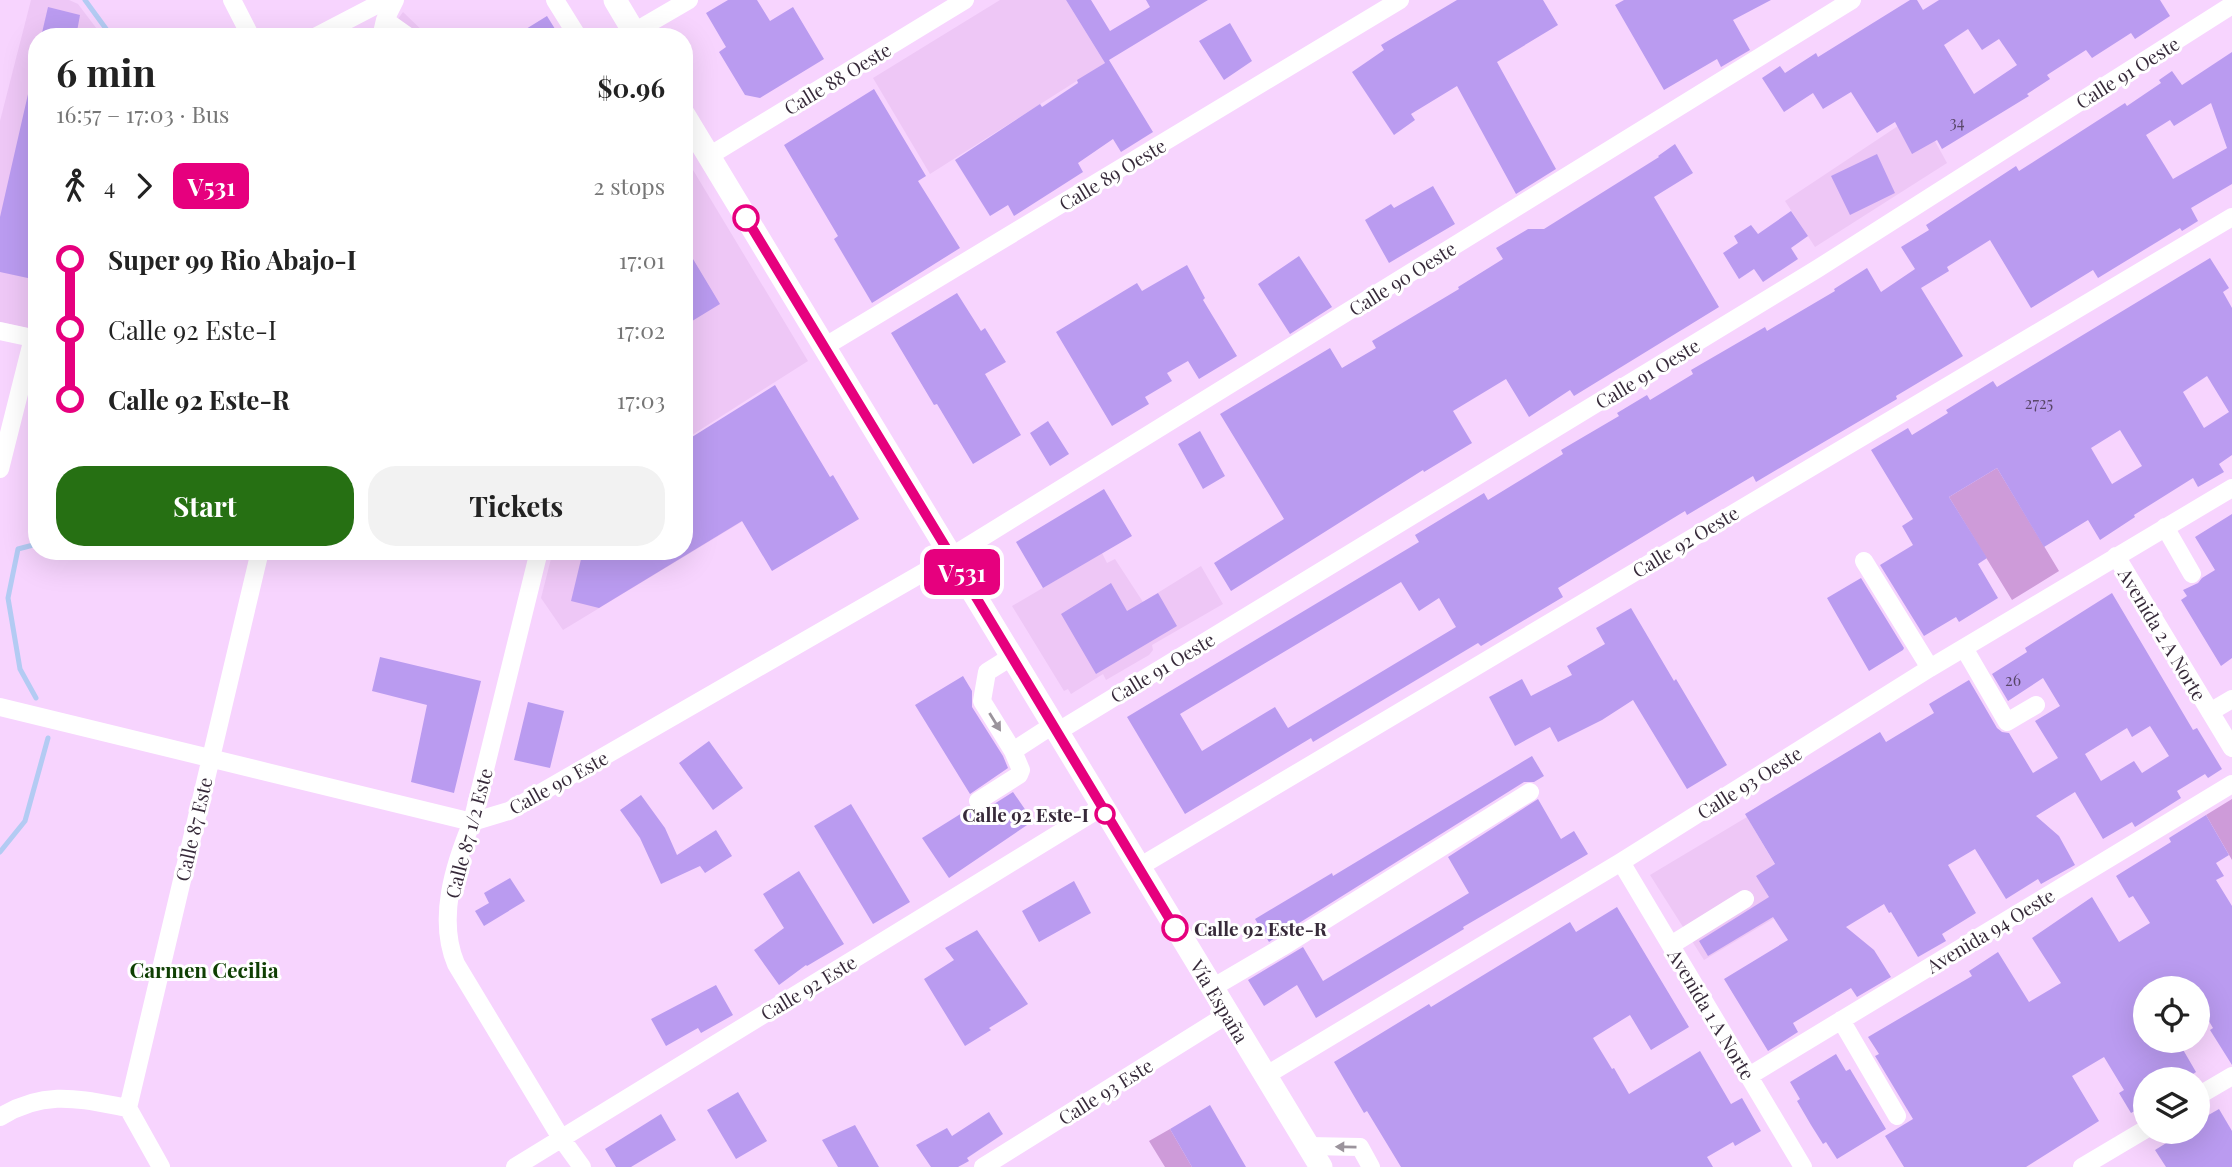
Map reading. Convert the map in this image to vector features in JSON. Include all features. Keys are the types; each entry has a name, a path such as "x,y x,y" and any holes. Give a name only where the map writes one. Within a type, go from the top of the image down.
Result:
{"main road":[{"path":"615,0 632,28"},
{"name":"Vía España","path":"693,130 1321,1167"}],"street":[{"path":"232,0 246,28"},
{"path":"332,28 386,0"},
{"path":"383,28 395,0"},
{"path":"555,0 572,28"},
{"path":"645,28 689,0"},
{"name":"Calle 88 Oeste","path":"709,156 965,0"},
{"name":"Calle 89 Oeste","path":"824,347 1400,0"},
{"name":"Calle 90 Oeste","path":"953,556 1852,0"},
{"name":"Calle 91 Oeste","path":"1013,751 1817,269 2232,5"},
{"name":"Calle 92 Oeste","path":"1139,867 2232,217"},
{"path":"0,331 28,337"},
{"path":"0,469 28,365"},
{"name":"Calle 93 Oeste","path":"1265,1076 1621,862 1930,668 2232,488"},
{"path":"2165,527 2192,574"},
{"name":"Calle 90 Este","path":"472,822 509,811 953,556"},
{"name":"Avenida 2 A Norte","path":"2116,556 2232,748"},
{"name":"Calle 87 Este","path":"128,1108 258,560"},
{"name":"Calle 87 1/2 Este","path":"537,560 472,822 464,841 449,905 447,927 456,964 561,1138 582,1167"},
{"path":"1864,561 1930,668"},
{"path":"1964,648 2007,722 2036,705"},
{"path":"978,801 1019,775 1021,770 1021,765 982,701 987,672 1011,657"},
{"path":"2210,712 2232,699"},
{"path":"0,708 472,822"},
{"name":"Avenida 94 Oeste","path":"1749,1076 2232,784"},
{"path":"1212,988 1530,792"},
{"name":"Calle 92 Este","path":"515,1167 1101,807"},
{"name":"Avenida 1 A Norte","path":"1621,862 1803,1167"},
{"path":"1671,945 1745,899"},
{"name":"Calle 93 Este","path":"983,1167 1228,1014"},
{"path":"1841,1020 1897,1116"},
{"path":"2210,1089 2232,1076"},
{"path":"0,1117 17,1107 44,1099 72,1098 128,1108 161,1167"},
{"path":"2082,1167 2133,1137"},
{"path":"1309,1146 1360,1147 1371,1167"}],"shaded area":[{"path":"31,0 69,0 78,4 96,28 28,28 28,328 0,322 0,121"},
{"path":"1000,0 1066,0 1105,63 930,174 873,78"},
{"path":"403,12 420,28 391,28"},
{"path":"1919,112 1947,163 1815,247 1785,201"},
{"path":"693,170 808,361 693,434"},
{"path":"693,437 743,521 693,551"},
{"path":"1997,468 2059,571 2012,600 1949,497"},
{"path":"1102,553 1107,563 1115,559 1143,602 1201,566 1223,604 1152,645 1153,650 1149,655 1106,680 1103,674 1071,694 1068,689 1064,691 1012,606"},
{"path":"551,560 679,560 563,630 541,598"},
{"path":"2232,799 2232,860 2206,815"},
{"path":"1747,817 1798,904 1704,960 1650,875"},
{"path":"1170,1129 1192,1167 1165,1167 1149,1141"}],"building":[{"path":"728,0 757,0 770,21 793,7 824,59 760,98 745,95 719,52 726,47 706,13"},
{"path":"1066,0 1091,0 1110,31 1150,7 1146,0 1208,0 1109,60 1153,132 1121,152 1113,139 1078,163 1083,172 1014,216 1008,205 990,216 955,160 1040,104 1042,107 1105,63"},
{"path":"1457,0 1543,0 1558,25 1497,62 1556,169 1516,194 1457,86 1411,114 1415,120 1394,135 1352,72 1384,50 1381,45"},
{"path":"1624,0 1771,0 1733,20 1750,50 1721,67 1717,59 1664,90 1615,5"},
{"path":"1910,0 1917,0 1923,10 1939,0 2160,0 2170,16 2135,39 2131,33 2092,58 2086,50 2047,75 2050,79 2027,94 2029,96 1942,149 1937,140 1912,154 1895,122 1877,133 1851,92 1823,109 1813,93 1784,112 1762,78 1780,66 1785,73 1816,53 1818,57","holes":["1968,29 1982,50 1999,39 2017,65 1974,94 1944,45"]},
{"path":"48,7 80,15 78,28 43,28"},
{"path":"547,16 554,28 528,28"},
{"path":"1230,23 1252,61 1224,80 1199,41"},
{"path":"2232,52 2232,184 2191,208 2198,221 2182,231 2180,228 2098,278 2093,270 2031,308 1990,240 1947,267 1949,271 1921,288 1963,356 1896,396 1897,399 1756,482 1753,476 1687,515 1685,511 1558,588 1563,597 1481,646 1478,643 1313,742 1311,738 1185,814 1127,717 1419,542 1415,535 1484,493 1488,500 1563,454 1561,450 1619,416 1617,413 1647,395 1650,400 1693,374 1691,370 1765,327 1767,331 1835,291 1834,289 1867,268 1881,292 1915,269 1901,247 1929,230 1926,225 2016,166 2019,171 2125,103 2127,106 2161,83 2159,80 2172,71 2182,85","holes":["2211,103 2227,148 2173,179 2146,135 2170,120 2174,126","1401,582 1419,611 1439,598 1456,627 1288,728 1275,707 1202,751 1180,714"]},
{"path":"874,89 926,176 918,181 960,248 872,303 834,239 838,236 784,145"},
{"path":"28,94 28,278 0,272 0,217"},
{"path":"1675,144 1693,173 1654,197 1719,307 1574,396 1570,390 1529,417 1506,379 1453,411 1472,443 1424,472 1423,470 1231,591 1214,563 1284,519 1220,414 1330,348 1342,368 1376,348 1372,341 1503,259 1496,248 1528,229 1544,229 1659,157"},
{"path":"1877,154 1895,193 1850,215 1831,176"},
{"path":"1433,186 1455,224 1389,263 1365,220 1391,204 1394,208"},
{"path":"1791,211 1808,236 1791,248 1798,259 1763,282 1754,269 1739,279 1723,253 1738,243 1734,236 1751,225 1758,234"},
{"path":"1299,256 1332,307 1290,334 1258,284"},
{"path":"2210,258 2229,288 2223,292 2232,308 2232,455 2219,464 2224,472 2198,487 2193,478 2100,540 2088,520 2044,547 1997,468 1949,497 1987,558 1978,564 1998,598 1959,622 1956,617 1924,636 1880,565 1913,545 1902,526 1913,519 1871,450 1908,428 1912,435 1993,381 1997,387","holes":["2207,376 2229,412 2204,428 2183,392","2120,430 2142,466 2112,484 2091,448"]},
{"path":"693,259 720,304 693,320"},
{"path":"1187,265 1205,298 1203,300 1237,356 1199,379 1188,361 1167,373 1172,381 1145,397 1149,404 1112,426 1056,332 1137,283 1142,291"},
{"path":"957,293 981,331 985,328 1006,362 985,374 1021,435 973,464 891,333"},
{"path":"775,385 830,477 833,475 859,519 772,571 742,521 693,551 693,436"},
{"path":"1048,421 1069,454 1050,466 1030,433"},
{"path":"1200,431 1225,476 1203,489 1178,444"},
{"path":"1104,489 1132,536 1043,588 1016,542"},
{"path":"2232,514 2232,658 2221,666 2181,600 2187,596 2183,590 2215,570 2195,537"},
{"path":"581,560 678,560 599,608 571,601"},
{"path":"1861,578 1904,648 1869,671 1827,598"},
{"path":"1111,583 1127,611 1158,593 1177,626 1096,674 1061,614"},
{"path":"2112,593 2193,730 2197,728 2222,769 2208,778 2205,774 2177,791 2181,798 2135,827 2132,822 2103,839 2075,792 2036,816 2059,836 2075,865 2041,884 2038,879 2006,899 1975,849 1948,865 1976,913 1942,934 1946,941 1918,957 1884,904 1846,927 1874,950 1891,977 1857,997 1851,988 1793,1023 1798,1032 1768,1051 1724,979 1788,940 1773,917 1708,956 1699,941 1769,897 1756,876 1775,864 1745,814 1880,732 1886,742 1934,713 1929,704 1969,680 1997,728 2009,733 2033,773 2058,758 2035,721 2060,706 2043,678 2008,701 1992,674 2027,652 2025,648","holes":["2150,726 2169,756 2142,773 2134,761 2101,781 2085,754 2127,728 2132,737"]},
{"path":"1631,608 1727,765 1687,789 1633,700 1602,720 1558,742 1550,727 1515,746 1489,697 1522,679 1531,696 1572,675 1567,666 1605,644 1596,628"},
{"path":"380,657 481,681 454,793 411,782 427,705 372,691"},
{"path":"963,676 972,691 972,707 1008,768 970,794 915,705"},
{"path":"528,702 564,711 550,768 514,760"},
{"path":"709,741 743,788 713,810 679,763"},
{"path":"1532,756 1544,776 1534,782 1524,782 1269,942 1255,919 1332,873 1333,876"},
{"path":"1013,792 1033,821 949,878 922,838 970,808 983,811"},
{"path":"641,795 665,828 677,855 716,830 732,856 705,873 700,866 661,884 640,838 620,810"},
{"path":"1538,799 1561,839 1574,831 1588,854 1316,1018 1297,985 1264,1006 1248,980 1303,947 1323,981 1469,893 1448,857"},
{"path":"851,804 910,902 873,924 814,826"},
{"path":"2206,815 2229,855 2216,863 2224,876 2216,880 2232,906 2232,1065 2210,1030 2213,1028 2210,1023 2210,976 2133,976 2133,1053 2185,1053 2193,1067 2133,1067 2131,1113 2119,1093 2124,1090 2104,1057 2072,1076 2099,1121 2026,1167 1904,1167 1885,1136 1913,1119 1875,1056 1879,1054 1868,1037 1972,976 1969,971 1998,952 2029,1002 2061,983 2032,938 2092,897 2119,942 2150,923 2133,896 2129,898 2116,876 2171,842 2169,838"},
{"path":"799,871 844,944 806,965 779,985 754,950 784,928 763,894"},
{"path":"510,878 525,901 484,926 475,911 489,903 484,893"},
{"path":"1074,881 1091,913 1039,942 1022,911"},
{"path":"1617,907 1689,1027 1651,1050 1630,1015 1593,1038 1612,1069 1614,1068 1629,1094 1700,1051 1731,1104 1742,1098 1761,1131 1735,1146 1733,1142 1707,1157 1713,1167 1401,1167 1367,1111 1364,1113 1334,1062 1429,1004 1431,1007 1570,922 1576,932"},
{"path":"977,930 1028,1004 965,1046 924,979 954,960 945,948"},
{"path":"716,985 733,1015 701,1033 698,1028 666,1046 651,1019"},
{"path":"1836,1054 1846,1071 1850,1069 1886,1129 1837,1159 1811,1125 1790,1082"},
{"path":"738,1092 767,1141 736,1159 707,1110"},
{"path":"1210,1105 1246,1167 1192,1167 1170,1129"},
{"path":"2219,1109 2232,1131 2232,1167 2166,1167 2155,1150 2165,1144 2210,1144 2210,1114"},
{"path":"989,1112 1003,1134 958,1167 931,1167 916,1145 947,1128 952,1136"},
{"path":"661,1114 676,1140 631,1167 616,1167 605,1149"},
{"path":"855,1125 879,1167 838,1167 822,1140"}],"waterway":[{"path":"85,0 105,28"},
{"path":"28,546 18,549 8,598 20,669 36,698"},
{"path":"0,852 25,821 48,738"}],"bus line":[{"name":"V531","path":"746,218 953,556 1175,928"}],"place":[{"name":"Calle 92 Este-I","path":"1105,814"},
{"name":"Calle 92 Este-R","path":"1175,928"}],"district":[{"name":"Carmen Cecilia","path":"204,969"}]}
